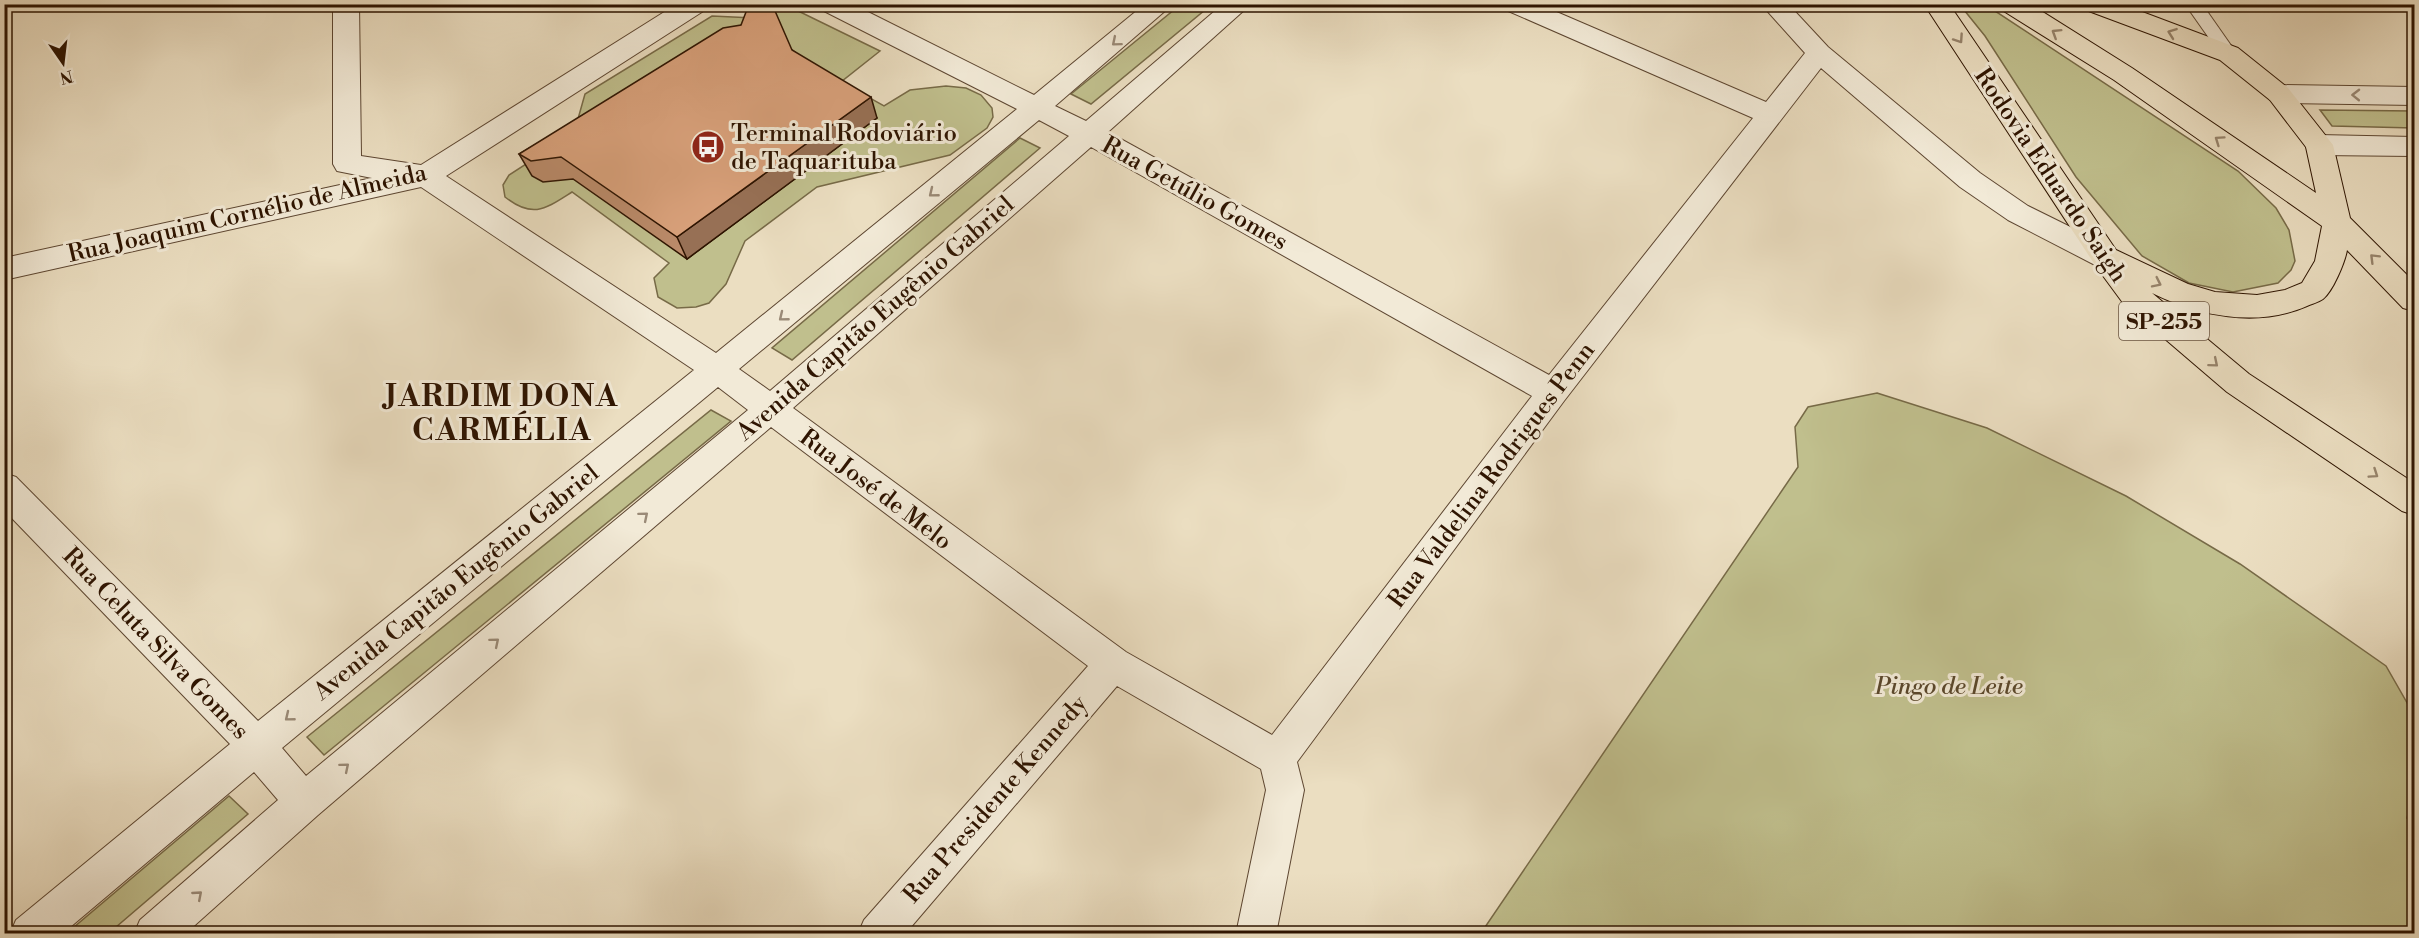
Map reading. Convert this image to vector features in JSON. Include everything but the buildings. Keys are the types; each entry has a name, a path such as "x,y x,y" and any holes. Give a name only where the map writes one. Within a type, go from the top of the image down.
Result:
{"highway":[{"name":"Rodovia Eduardo Saigh","path":"1936,4 2105,257 2134,295 2238,383 2415,501"},
{"path":"2011,4 2123,74 2337,222 2415,300"},
{"path":"2096,4 2229,54 2279,94 2319,145 2337,222 2330,262 2313,291 2290,300 2257,307 2215,303 2180,293 2105,257"}],"street":[{"name":"Rua José de Melo","path":"346,4 348,164 425,176 718,370 1113,664 1277,758"},
{"name":"Rua Joaquim Cornélio de Almeida","path":"4,269 425,176 696,4"},
{"name":"Rua Getúlio Gomes","path":"831,4 1089,134 1553,392"},
{"name":"Avenida Capitão Eugênio Gabriel","path":"30,933 255,744 718,370 1161,4"},
{"name":"Avenida Capitão Eugênio Gabriel","path":"154,933 304,802 770,410 1239,4"},
{"path":"1515,4 1770,115"},
{"path":"1773,4 1819,53 1970,180 2018,213 2105,257"},
{"name":"Rua Valdelina Rodrigues Penn","path":"1277,758 1553,392 1819,53"},
{"path":"2279,94 2415,96"},
{"path":"2319,145 2415,147"},
{"name":"Rua Celuta Silva Gomes","path":"4,487 255,744 304,802"},
{"name":"Rua Presidente Kennedy","path":"878,933 1113,664"},
{"path":"1256,933 1285,790 1277,758"}],"lane":[{"path":"2193,4 2229,54"}],"green space":[{"path":"776,5 786,5 880,51 841,82 884,106 910,90 946,86 966,88 981,95 992,108 993,117 987,128 950,155 817,187 745,241 726,284 709,303 696,307 677,308 658,297 654,278 669,263 572,192 546,207 531,210 505,197 503,185 509,175 574,133 585,94 712,16 754,18"},
{"path":"1180,5 1211,5 1091,104 1071,94"},
{"path":"1960,5 1986,5 2238,171 2276,208 2289,230 2295,261 2291,270 2278,283 2233,292 2189,283 2142,256 2076,177 1985,36"},
{"path":"2320,110 2414,111 2414,128 2332,126"},
{"path":"1020,138 1040,148 792,360 772,348"},
{"name":"Pingo de Leite","path":"1877,393 1987,428 2126,496 2240,564 2386,666 2414,715 2414,787 2407,818 2414,828 2414,933 1481,933 1798,467 1795,427 1808,407"},
{"path":"711,410 731,421 324,755 307,737"},
{"path":"229,796 248,814 109,933 67,933"}],"place":[{"name":"Terminal Rodoviário de Taquarituba","path":"708,147"}],"district":[{"name":"JARDIM DONA CARMÉLIA","path":"502,413"}]}
